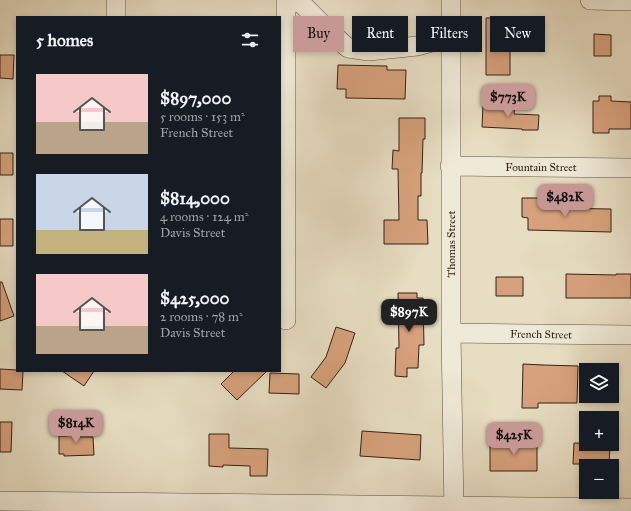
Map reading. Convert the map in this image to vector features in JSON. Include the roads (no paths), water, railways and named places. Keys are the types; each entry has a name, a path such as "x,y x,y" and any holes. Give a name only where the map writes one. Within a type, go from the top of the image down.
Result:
{"street":[{"path":"116,0 116,16"},
{"path":"286,0 286,320"},
{"path":"293,0 302,4 348,48 370,51 416,46"},
{"name":"Thomas Street","path":"451,0 451,16"},
{"path":"590,0 631,1"},
{"name":"Thomas Street","path":"450,52 451,333 454,508"},
{"name":"Fountain Street","path":"450,166 631,168"},
{"name":"French Street","path":"451,333 631,335"},
{"path":"0,501 43,506 631,508"}]}
